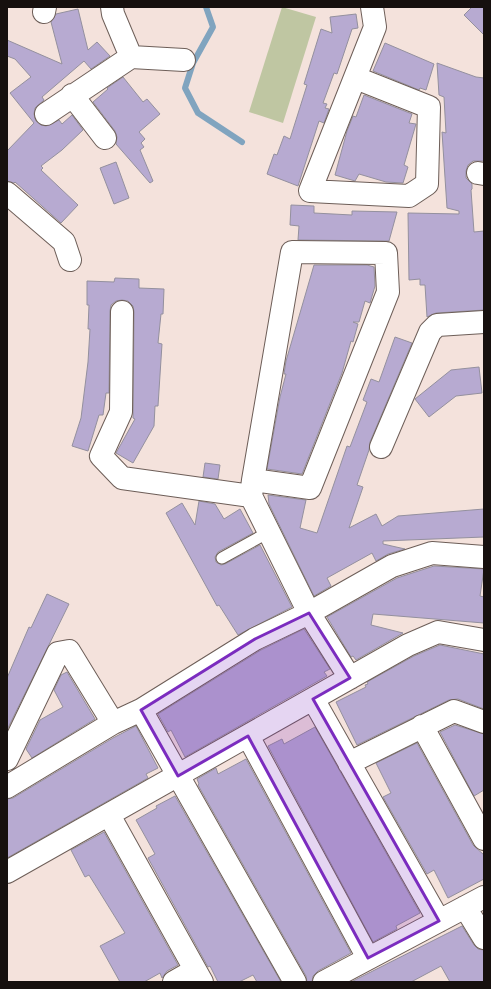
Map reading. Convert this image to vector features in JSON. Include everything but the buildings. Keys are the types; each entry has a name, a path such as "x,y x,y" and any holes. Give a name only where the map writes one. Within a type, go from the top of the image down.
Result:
{"street":[{"path":"112,7 113,14 131,57"},
{"path":"356,78 428,107 426,184 409,196 310,191 375,27 372,7"},
{"path":"46,114 72,95 131,57 184,60"},
{"path":"72,95 105,138"},
{"path":"7,193 64,242 70,260"},
{"path":"122,312 121,412 101,456 122,478 252,488 310,488 388,292 386,253 292,252 252,488 269,532 309,613 350,678"},
{"path":"381,447 430,332 437,325 484,322"},
{"path":"7,788 113,723 141,710 255,639 309,613 392,566 432,553 484,557"},
{"path":"7,872 408,645 438,632 484,640"},
{"path":"7,759 58,653 69,651 113,723"},
{"path":"313,699 438,921"},
{"path":"141,710 295,982"},
{"path":"349,763 454,711 484,722"},
{"path":"422,726 484,839"},
{"path":"248,736 368,958"},
{"path":"109,815 198,976 174,982"},
{"path":"324,982 484,896"},
{"path":"465,907 484,938"}],"lane":[{"path":"222,558 269,532"}],"highlighted area":[{"path":"309,613 350,678 313,699 439,921 368,958 248,736 178,776 141,710 255,639"}],"green space":[{"path":"282,7 316,17 283,123 249,112"}],"waterway":[{"path":"206,7 213,27 193,63 185,88 198,113 242,142"}]}
